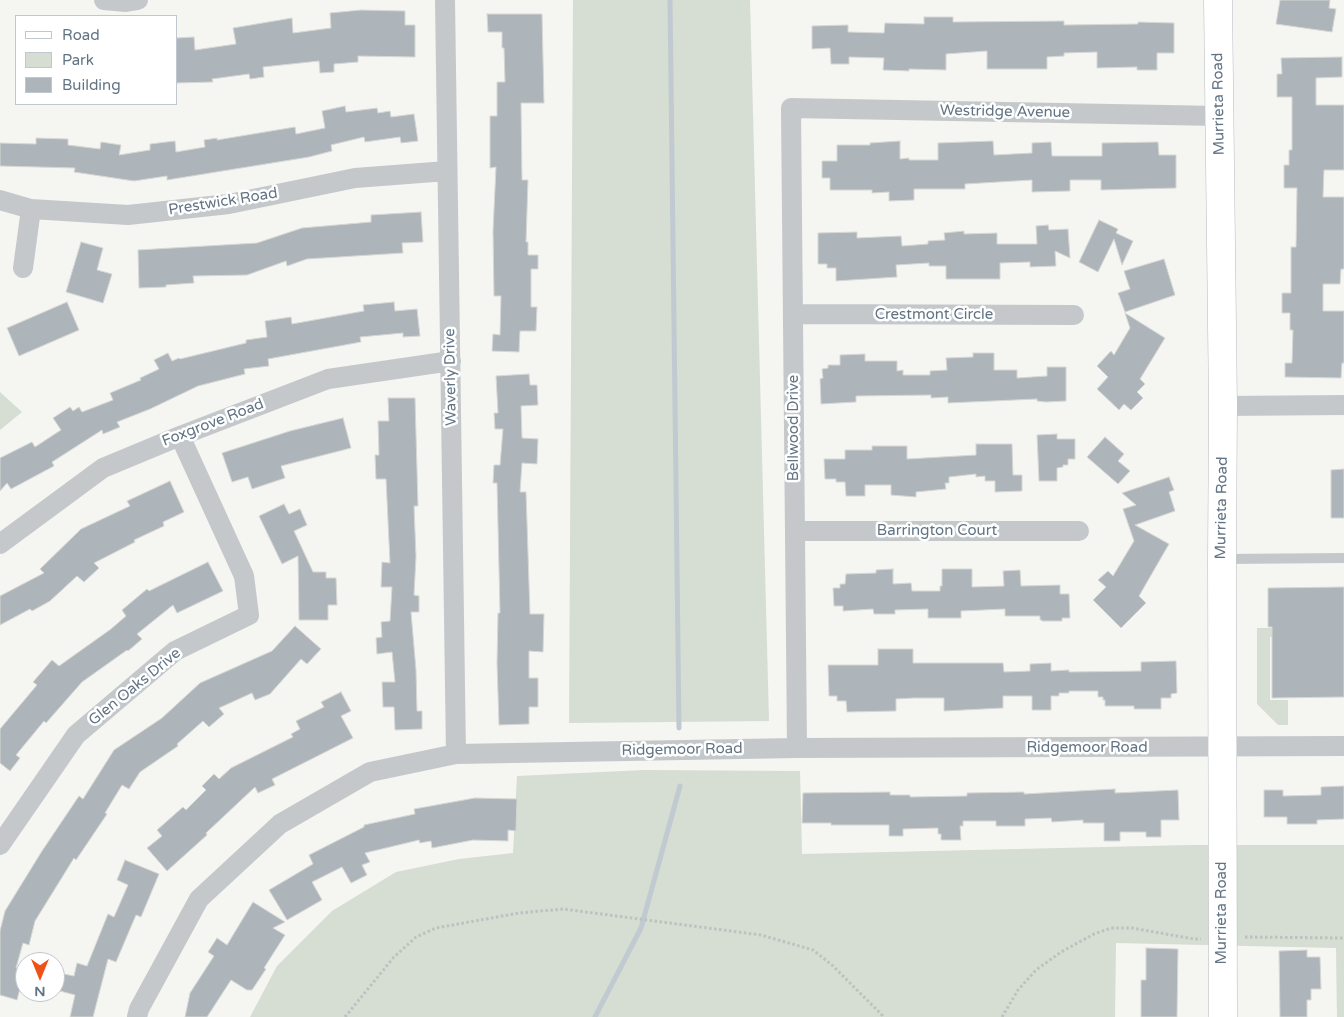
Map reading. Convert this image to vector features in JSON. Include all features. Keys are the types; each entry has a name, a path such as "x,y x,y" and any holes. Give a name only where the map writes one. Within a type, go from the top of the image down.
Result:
{"main road":[{"name":"Murrieta Road","path":"1218,0 1223,406 1223,1017"}],"street":[{"path":"104,0 126,2 138,0"},
{"name":"Waverly Drive","path":"445,0 456,754"},
{"name":"Westridge Avenue","path":"791,108 1219,116"},
{"name":"Bellwood Drive","path":"791,108 797,748"},
{"name":"Prestwick Road","path":"0,200 31,209 128,215 229,204 354,178 447,171"},
{"path":"22,268 31,209"},
{"name":"Crestmont Circle","path":"794,314 1074,315"},
{"name":"Foxgrove Road","path":"0,544 103,468 180,436 328,379 451,361"},
{"path":"1223,406 1344,405"},
{"name":"Glen Oaks Drive","path":"0,845 76,735 175,651 249,615 244,576 180,436"},
{"name":"Barrington Court","path":"795,530 1079,531"},
{"name":"Ridgemoor Road","path":"137,1017 139,1009 199,899 280,824 370,772 456,754 797,748 1344,746"}],"lane":[{"path":"1222,559 1344,558"}],"path":[{"path":"345,1017 394,958 416,937 436,928 519,913 563,909 761,935 813,950 834,966 884,1017"},
{"path":"1002,1017 1018,990 1036,970 1060,952 1094,934 1111,928 1132,928 1194,939 1344,938"}],"green space":[{"path":"573,0 750,0 769,721 569,723"},
{"path":"0,392 22,412 0,430"},
{"path":"1257,628 1307,628 1306,636 1270,637 1270,700 1288,700 1288,725 1278,725 1257,704"},
{"path":"644,770 800,771 802,854 1190,845 1344,845 1344,1017 1337,1017 1336,948 1116,943 1115,1017 250,1017 277,966 332,911 396,872 459,859 513,853 517,776"}],"building":[{"path":"1280,0 1330,0 1329,8 1336,9 1332,32 1276,24"},
{"path":"361,10 405,11 405,25 415,25 415,57 358,56 358,62 334,64 334,72 320,73 319,61 263,67 264,77 250,79 249,74 212,79 213,82 178,83 178,38 194,37 195,50 236,44 233,28 292,18 293,33 331,28 330,13"},
{"path":"487,14 542,14 544,103 521,103 522,180 528,180 526,242 528,242 528,255 538,255 538,269 531,269 531,307 537,307 536,331 520,331 519,352 492,351 493,334 500,335 501,296 494,296 493,231 496,167 490,168 490,116 497,116 497,82 505,82 502,32 488,32"},
{"path":"924,17 953,17 953,22 1064,21 1064,25 1138,24 1138,22 1174,23 1174,53 1157,53 1157,70 1137,70 1137,67 1097,68 1097,52 1064,53 1064,56 1047,57 1047,69 987,69 987,51 946,54 946,70 909,69 909,71 883,70 884,58 849,57 849,64 831,64 830,48 812,49 812,26 848,25 848,32 884,33 885,23 924,24"},
{"path":"1342,57 1342,77 1316,78 1316,105 1344,105 1344,170 1324,170 1323,197 1344,197 1344,269 1341,269 1340,284 1323,284 1323,311 1344,311 1344,363 1342,363 1341,378 1285,377 1285,363 1292,363 1293,330 1290,330 1290,313 1282,313 1282,293 1291,293 1291,247 1296,247 1297,188 1284,188 1284,165 1289,165 1289,150 1292,150 1292,97 1277,97 1277,74 1282,74 1281,58"},
{"path":"345,106 346,112 377,108 378,113 390,111 391,117 414,114 418,141 401,143 400,137 365,142 364,137 331,145 332,151 309,157 167,180 167,176 134,181 74,172 75,168 0,166 0,143 36,144 36,138 68,139 68,145 100,149 101,142 121,145 119,155 150,150 150,144 175,141 176,152 205,147 204,140 217,138 217,140 295,127 296,134 325,128 322,111"},
{"path":"900,141 900,159 909,158 909,160 938,160 938,143 993,141 994,155 1032,153 1032,143 1051,142 1052,156 1102,156 1102,143 1158,142 1159,155 1176,155 1176,188 1101,190 1101,180 1070,180 1070,191 1032,192 1032,180 965,184 965,189 914,189 914,200 889,201 889,192 872,193 872,190 830,190 830,178 822,178 822,161 837,161 837,145 870,145 870,143"},
{"path":"421,212 423,242 402,243 403,253 307,259 287,266 286,261 247,275 193,276 194,283 139,288 138,250 257,243 302,228 371,222 371,215"},
{"path":"1099,220 1118,229 1116,233 1133,241 1122,265 1114,239 1098,272 1079,262"},
{"path":"1048,225 1049,230 1068,229 1070,258 1055,251 1056,266 1030,267 1030,262 1000,263 1000,279 946,279 946,266 929,266 929,263 896,265 897,277 836,281 836,268 827,268 827,264 818,264 818,233 857,232 857,238 901,236 902,246 928,244 928,241 945,240 944,233 964,231 964,234 997,233 997,244 1037,244 1036,226"},
{"path":"81,242 103,248 97,270 112,274 103,303 66,292"},
{"path":"1164,259 1175,295 1125,312 1118,293 1130,289 1124,271"},
{"path":"67,302 79,330 19,356 7,328"},
{"path":"394,302 395,311 417,309 420,336 403,337 403,333 360,337 361,342 268,359 269,366 244,369 245,374 198,386 150,409 117,422 120,427 103,434 102,430 52,462 54,466 11,489 7,483 0,491 0,458 32,442 35,447 61,430 53,418 70,407 73,411 79,407 82,412 113,400 110,393 141,380 140,378 159,369 154,360 168,353 172,361 246,343 246,340 267,337 265,321 291,317 292,324 364,311 363,305"},
{"path":"1125,313 1165,338 1140,379 1145,384 1137,392 1143,398 1131,410 1124,404 1119,410 1097,389 1108,377 1097,366 1111,351 1114,355 1130,328"},
{"path":"973,353 994,353 994,370 1017,370 1017,378 1047,376 1047,367 1066,367 1066,401 1046,402 1037,401 1037,399 948,403 948,397 931,398 931,395 856,396 856,402 821,404 820,379 823,378 822,369 828,368 828,365 840,365 840,355 865,354 865,361 897,361 897,371 903,370 903,375 930,375 930,371 947,370 946,358 973,357"},
{"path":"529,374 530,385 537,385 538,405 521,406 522,438 538,439 537,464 522,463 520,492 526,492 530,614 544,614 543,652 529,651 529,678 538,678 538,707 529,707 529,724 499,725 497,663 498,613 500,613 497,483 493,483 494,465 500,465 503,429 495,429 494,413 498,413 496,376"},
{"path":"388,398 415,398 418,506 414,506 416,557 414,595 419,596 419,612 411,612 417,711 422,711 422,729 395,730 394,707 383,707 382,682 395,682 392,652 377,654 376,638 382,637 381,622 390,621 392,587 381,587 382,562 390,563 386,479 376,479 375,455 379,455 378,421 389,421"},
{"path":"343,418 351,448 281,466 285,478 252,489 248,477 232,482 222,453 290,431"},
{"path":"1057,434 1057,439 1075,439 1075,459 1068,459 1068,465 1057,468 1057,481 1039,481 1037,435"},
{"path":"1105,437 1124,454 1118,461 1130,471 1118,484 1087,457"},
{"path":"976,444 1012,444 1013,475 1022,475 1022,491 995,492 995,481 985,481 985,476 976,477 976,474 949,477 949,483 945,483 946,489 916,492 916,497 891,495 891,485 865,485 865,496 846,496 845,482 836,482 836,479 825,479 824,459 845,459 845,450 872,450 872,446 907,446 907,459 976,455"},
{"path":"1344,469 1344,518 1331,518 1331,470"},
{"path":"1169,477 1174,490 1169,492 1175,511 1135,525 1169,544 1139,596 1146,603 1121,628 1093,600 1106,587 1098,580 1108,571 1113,576 1134,541 1123,509 1136,505 1122,493"},
{"path":"170,481 184,512 163,522 164,526 134,540 135,542 94,563 99,568 84,582 77,576 50,601 0,625 0,596 44,573 40,569 81,529 130,506 127,501"},
{"path":"284,504 289,514 300,509 307,525 294,531 313,572 326,572 326,578 336,578 337,605 328,605 328,620 299,620 298,556 282,564 259,516"},
{"path":"208,562 223,591 177,613 173,605 137,634 142,639 128,651 82,682 46,723 44,721 16,755 20,758 10,771 0,763 0,729 37,685 33,682 52,660 59,666 111,629 126,616 122,610 147,589 149,591"},
{"path":"893,569 893,584 911,583 912,591 940,591 940,586 942,586 942,569 972,569 972,587 1004,586 1003,571 1020,570 1021,586 1060,585 1060,594 1069,594 1070,618 1062,618 1062,621 1042,621 1040,616 1005,616 1005,609 961,611 961,618 928,618 928,609 895,610 895,614 874,614 873,609 843,611 843,606 834,606 833,588 840,588 840,584 845,584 846,574 876,573 876,570"},
{"path":"1344,587 1344,697 1272,698 1272,627 1268,627 1268,588"},
{"path":"295,626 321,649 307,664 301,659 270,694 255,700 252,693 219,708 224,714 209,727 203,721 177,744 178,746 140,772 129,789 122,785 105,813 107,814 76,860 74,858 35,921 29,945 23,943 20,952 15,952 15,999 0,995 0,931 5,911 79,796 83,799 114,750 162,718 200,683 272,651"},
{"path":"878,649 913,649 913,663 1003,663 1004,672 1030,671 1030,664 1051,663 1051,671 1141,671 1141,662 1176,661 1177,693 1171,694 1171,698 1161,698 1161,709 1134,709 1134,706 1105,706 1103,697 1098,697 1098,691 1069,691 1069,693 1059,693 1059,696 1051,696 1051,710 1032,710 1032,696 1003,696 1003,708 944,711 944,698 914,698 896,699 896,711 847,712 846,701 837,701 837,696 829,696 828,665 878,665"},
{"path":"341,692 351,711 341,716 353,738 272,779 275,785 258,793 255,787 206,833 207,835 167,871 147,848 162,836 157,830 183,807 186,810 206,790 202,786 214,774 219,779 231,768 293,737 291,734 300,729 296,721 324,707 321,702"},
{"path":"1344,786 1344,819 1317,820 1317,824 1287,824 1287,817 1264,817 1264,790 1283,790 1283,796 1321,795 1321,787"},
{"path":"1115,789 1115,793 1178,790 1179,820 1161,820 1161,837 1146,837 1146,832 1120,832 1120,841 1104,841 1104,823 1083,823 1083,820 1052,822 1051,818 1025,819 1025,826 996,826 996,821 963,821 963,826 960,826 961,840 941,840 938,828 903,829 903,836 889,836 889,825 802,823 803,793 890,792 890,795 910,795 910,797 967,796 967,793 1024,792 1024,794"},
{"path":"475,798 517,799 516,831 508,830 508,841 473,840 432,848 431,841 420,843 419,840 365,853 370,862 362,865 367,875 351,883 342,867 312,882 322,900 287,920 269,890 313,864 309,855 364,827 364,825 415,814 414,809"},
{"path":"125,860 159,874 141,917 136,915 116,962 108,959 93,1017 70,1017 75,995 65,992 65,974 74,976 77,963 87,966 108,914 114,917 128,885 117,880"},
{"path":"253,902 285,922 273,928 285,935 264,968 266,969 252,990 247,990 231,980 207,1017 185,1017 190,993 214,956 208,952 217,938 227,945"},
{"path":"1146,948 1178,949 1177,1017 1141,1017 1141,980 1146,980"},
{"path":"1307,950 1307,957 1320,957 1321,989 1311,989 1311,1000 1307,1000 1307,1017 1280,1017 1279,951"}],"waterway":[{"path":"670,0 679,728"},
{"path":"595,1017 641,928 680,786"}]}
